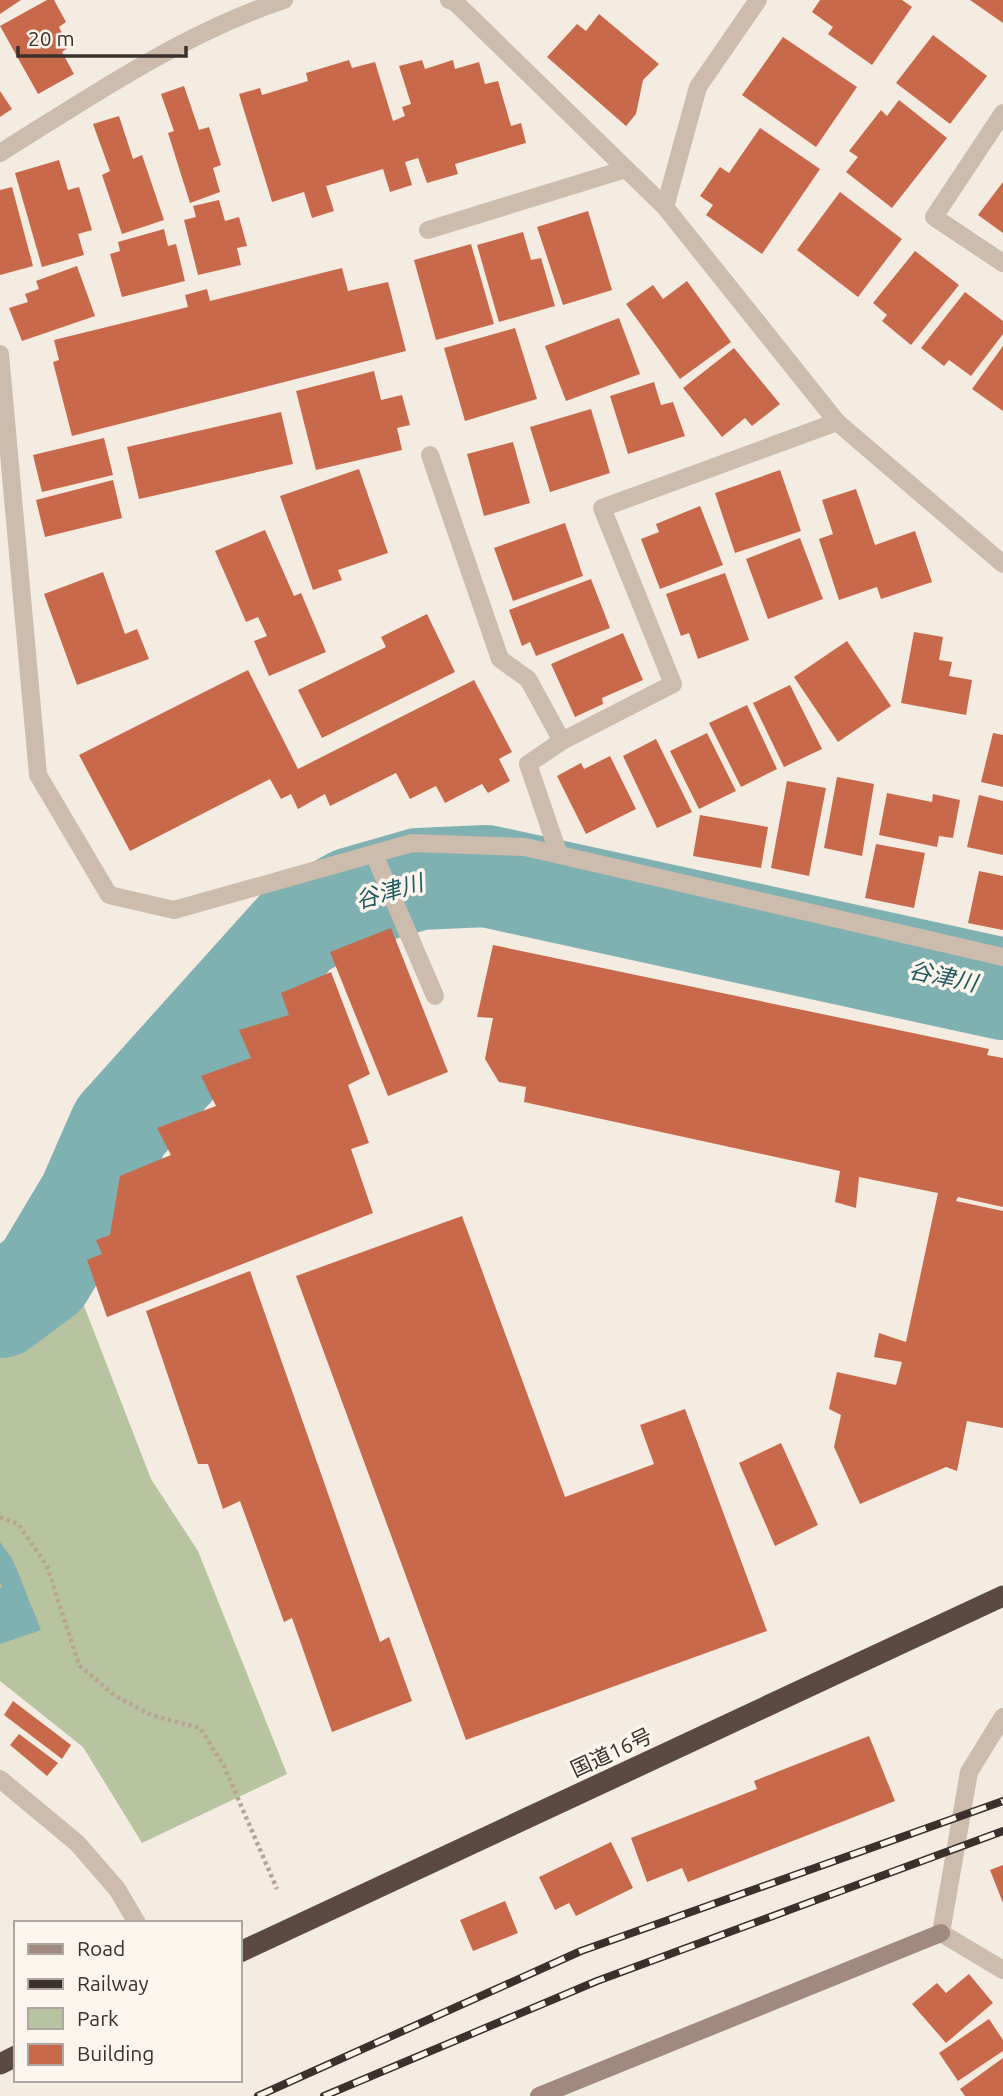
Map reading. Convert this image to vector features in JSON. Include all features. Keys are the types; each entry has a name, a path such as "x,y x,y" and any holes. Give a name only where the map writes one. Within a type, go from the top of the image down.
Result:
{"highway":[{"name":"国道16号","path":"242,1951 1003,1596"}],"street":[{"path":"0,153 90,96 172,49 258,8 284,0"},
{"path":"665,207 698,87 758,0"},
{"path":"454,1 665,207 837,422 1003,564"},
{"path":"1003,113 934,217 1003,263"},
{"path":"428,230 626,169"},
{"path":"0,354 4,445 38,775 108,895 174,910 412,843 525,847 1003,957"},
{"path":"559,855 528,764 562,741 673,684 602,508 837,422"},
{"path":"430,455 500,659 528,680 562,741"},
{"path":"374,854 435,996"},
{"path":"941,1933 969,1772 1003,1717"},
{"path":"0,1779 77,1843 117,1889 135,1921"},
{"path":"941,1933 1003,1970"},
{"path":"539,2096 941,1933"}],"path":[{"path":"0,1517 18,1524 47,1566 79,1665 114,1695 151,1715 200,1728 224,1766 277,1889"}],"green space":[{"path":"74,1280 151,1479 198,1551 287,1774 142,1843 83,1747 0,1681 0,1333"}],"water":[{"path":"0,1542 13,1560 41,1630 0,1644 2,1587"}],"building":[{"path":"0,0 21,0 0,14"},
{"path":"47,0 54,0 66,22 59,27 69,47 62,52 74,74 38,94 0,26"},
{"path":"820,0 902,0 912,7 872,65 828,34 833,27 812,12"},
{"path":"970,0 1003,0 1003,23"},
{"path":"599,14 659,64 643,80 636,114 626,126 547,57 577,24 586,31"},
{"path":"933,35 987,76 950,124 896,83"},
{"path":"783,37 857,87 816,147 742,95"},
{"path":"349,60 352,68 375,62 393,121 405,116 402,107 411,104 399,66 422,60 425,69 453,60 455,69 479,62 485,84 498,81 511,126 521,123 526,143 455,164 458,174 427,183 418,158 405,162 412,185 390,192 383,169 326,186 334,211 312,218 304,192 272,202 239,94 260,88 262,95 308,81 306,73"},
{"path":"184,86 199,130 209,127 221,165 213,168 220,192 190,203 168,133 174,131 161,94"},
{"path":"0,91 12,109 0,117"},
{"path":"899,100 947,138 892,208 846,172 858,157 849,151 881,110 887,116"},
{"path":"119,116 133,159 142,155 164,220 122,234 102,175 110,171 93,124"},
{"path":"760,128 820,169 762,254 706,215 713,205 700,196 720,167 729,173"},
{"path":"59,160 68,190 79,187 92,230 78,234 84,255 42,267 15,173"},
{"path":"1003,182 1003,233 978,215"},
{"path":"12,187 33,266 0,275 0,190"},
{"path":"840,192 902,239 858,297 797,250"},
{"path":"219,200 225,221 239,217 247,246 237,248 241,265 198,275 184,220 196,217 193,206"},
{"path":"588,211 612,290 563,305 537,227"},
{"path":"164,229 168,246 176,244 185,281 122,297 110,254 120,251 118,242"},
{"path":"523,232 531,260 541,258 555,306 499,322 477,245"},
{"path":"471,244 494,324 436,340 414,260"},
{"path":"915,251 959,285 911,345 882,321 887,315 873,303"},
{"path":"77,266 95,316 22,341 9,308 28,302 25,294 39,289 36,281"},
{"path":"342,268 348,291 388,282 406,351 72,436 53,362 59,360 54,340 188,307 185,295 207,289 210,301"},
{"path":"687,281 731,342 680,379 626,304 653,285 663,299"},
{"path":"965,292 1003,321 1003,334 971,376 949,360 944,366 921,348"},
{"path":"619,318 640,374 566,401 545,346"},
{"path":"515,328 537,399 465,421 444,348"},
{"path":"1003,346 1003,411 972,389"},
{"path":"734,348 780,404 752,426 745,418 722,437 683,388"},
{"path":"374,371 381,400 402,395 410,425 397,428 402,450 316,470 296,391"},
{"path":"654,382 661,405 673,402 685,436 628,454 610,396"},
{"path":"591,409 610,473 550,492 530,427"},
{"path":"281,412 293,464 139,499 127,447"},
{"path":"104,438 113,475 42,492 33,455"},
{"path":"513,442 530,503 484,516 467,454"},
{"path":"359,469 388,553 338,570 342,580 313,590 280,496"},
{"path":"780,470 801,531 735,553 715,493"},
{"path":"113,480 122,518 45,537 36,500"},
{"path":"856,489 875,545 915,531 932,582 881,599 877,587 839,600 819,539 833,534 822,500"},
{"path":"700,506 723,565 660,589 641,539 659,532 656,524"},
{"path":"565,523 583,576 513,601 494,548"},
{"path":"265,530 294,596 301,593 326,652 269,676 254,641 267,636 258,617 246,622 215,551"},
{"path":"800,538 823,599 768,619 746,559"},
{"path":"103,572 125,634 137,629 149,659 77,685 44,594"},
{"path":"725,573 749,640 698,659 689,633 681,636 666,594"},
{"path":"591,579 610,628 536,656 530,642 522,646 509,610"},
{"path":"427,614 455,672 322,738 298,690 386,647 381,637"},
{"path":"914,632 943,637 939,660 952,662 949,676 972,680 966,715 901,703"},
{"path":"623,633 643,680 602,698 603,704 575,717 551,664"},
{"path":"847,641 891,706 838,742 794,677"},
{"path":"248,670 298,769 474,680 512,752 499,759 510,781 488,793 482,784 445,803 436,786 410,799 396,773 330,806 325,794 298,809 291,794 281,799 270,779 130,851 79,755"},
{"path":"790,685 822,749 784,767 753,703"},
{"path":"747,705 777,769 741,787 709,723"},
{"path":"707,733 736,791 699,809 670,751"},
{"path":"993,733 1003,735 1003,787 981,782"},
{"path":"656,739 692,812 657,828 623,756"},
{"path":"610,756 636,809 586,834 557,776 581,763 584,769"},
{"path":"837,777 874,784 862,856 824,848"},
{"path":"787,781 826,788 809,876 771,868"},
{"path":"887,793 932,802 933,794 960,800 953,838 939,836 937,847 879,835"},
{"path":"979,795 1003,801 1003,855 967,847"},
{"path":"700,815 768,827 761,868 693,856"},
{"path":"876,844 925,853 914,908 865,898"},
{"path":"979,871 1003,876 1003,930 968,923"},
{"path":"391,928 448,1072 388,1096 330,952"},
{"path":"493,945 989,1049 987,1055 1003,1058 1003,1207 958,1197 956,1201 1003,1211 1003,1428 967,1421 957,1471 946,1467 860,1504 834,1447 841,1415 829,1409 837,1372 896,1385 902,1362 874,1357 879,1333 906,1342 938,1193 859,1177 856,1208 835,1202 840,1171 524,1102 526,1087 499,1082 485,1059 493,1018 477,1017"},
{"path":"331,972 370,1074 348,1085 369,1143 351,1149 373,1213 107,1317 87,1260 102,1254 96,1240 110,1235 120,1176 171,1155 157,1128 216,1106 201,1076 251,1058 239,1030 289,1015 281,993"},
{"path":"462,1216 565,1497 654,1464 640,1425 685,1409 767,1631 466,1740 296,1276"},
{"path":"250,1271 380,1642 389,1637 412,1701 332,1732 292,1618 284,1622 240,1501 223,1509 208,1464 198,1464 146,1311"},
{"path":"781,1443 818,1525 775,1546 739,1463"},
{"path":"13,1701 71,1745 62,1759 4,1715"},
{"path":"19,1734 58,1763 47,1776 10,1745"},
{"path":"869,1736 895,1801 688,1882 682,1868 647,1882 631,1838 757,1789 754,1781"},
{"path":"611,1842 633,1888 576,1916 569,1903 555,1910 539,1877"},
{"path":"1003,1865 1003,1903 990,1870"},
{"path":"505,1901 518,1933 473,1951 460,1920"},
{"path":"969,1974 993,2003 946,2043 912,2004 937,1983 946,1993"},
{"path":"989,2019 1003,2040 1003,2051 958,2081 939,2053"},
{"path":"1003,2058 1003,2096 965,2096 960,2089"}],"waterway":[{"name":"谷津川","path":"0,1307 43,1275 89,1198 120,1127 298,929 353,898 419,879 486,876 1003,989"}],"railway":[{"path":"258,2096 581,1951 1003,1801"},
{"path":"324,2096 597,1981 1003,1831"}]}
